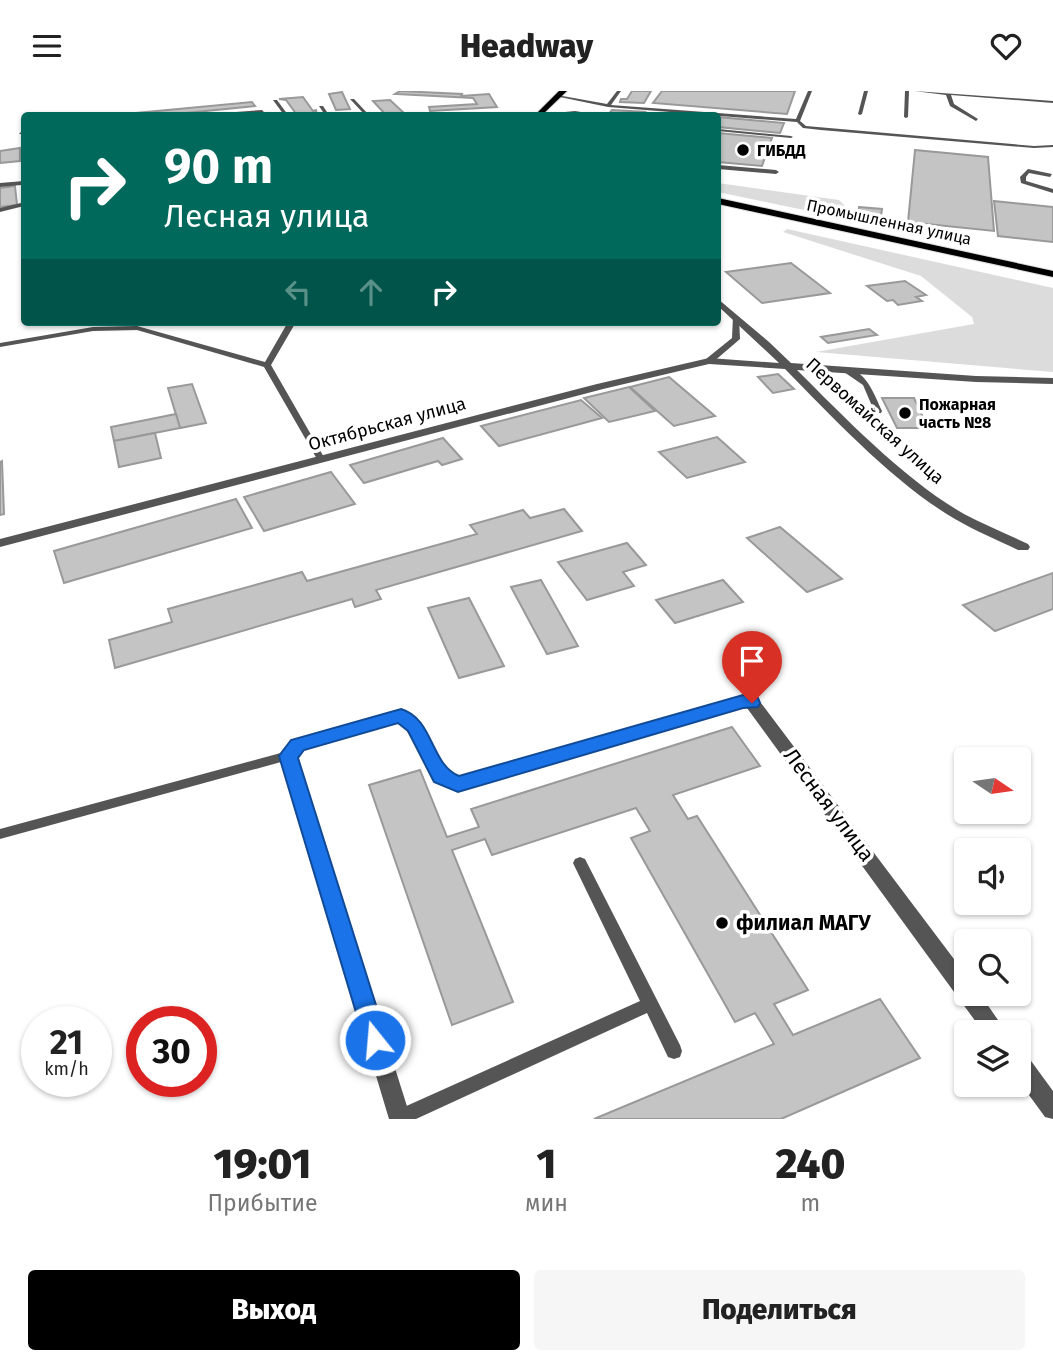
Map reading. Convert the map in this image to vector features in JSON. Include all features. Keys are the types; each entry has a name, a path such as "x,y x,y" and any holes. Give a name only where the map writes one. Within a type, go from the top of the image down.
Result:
{"main road":[{"path":"541,112 560,94"},
{"name":"Промышленная улица","path":"721,202 1053,274"}],"street":[{"name":"Первомайская улица","path":"721,305 845,423 912,482 959,516 1023,547"},
{"name":"Октябрьская улица","path":"0,543 600,386 709,361 976,379 1053,381"},
{"name":"Лесная улица","path":"288,756 297,745 401,715 415,726 441,776 458,784 743,701 752,703 954,975"},
{"path":"288,756 399,1118"},
{"path":"1031,1079 1053,1109"}],"lane":[{"path":"608,106 619,91"},
{"path":"798,121 810,91"},
{"path":"860,114 866,91"},
{"path":"906,117 907,91"},
{"path":"916,91 1053,102"},
{"path":"560,94 608,106 684,112"},
{"path":"560,94 575,112"},
{"path":"948,94 953,105 975,120"},
{"path":"352,100 364,112"},
{"path":"275,101 284,112"},
{"path":"321,107 325,112"},
{"path":"230,112 263,112"},
{"path":"721,115 798,121 805,127 821,129 1034,148 1053,146"},
{"path":"721,130 791,137"},
{"path":"721,167 776,172"},
{"path":"1050,175 1028,171 1023,182 1053,191"},
{"path":"0,185 21,183"},
{"path":"0,210 21,205"},
{"path":"709,361 736,339 735,317"},
{"path":"0,345 125,326"},
{"path":"139,326 267,365 321,459"},
{"path":"267,365 290,326"},
{"path":"847,370 866,384 878,411"},
{"path":"0,834 288,756"},
{"path":"580,863 674,1051"},
{"path":"399,1118 650,1004"}],"shaded area":[{"path":"721,183 839,200 848,209 804,210 721,193"},
{"path":"787,229 1053,288 1053,372 816,352 974,324 972,317 921,276 783,232"}],"building":[{"path":"400,91 462,94 461,96 489,94 497,107 430,111 429,107 477,104 473,98 395,94"},
{"path":"632,91 651,91 644,103 620,102 621,99 627,99"},
{"path":"662,91 795,91 787,114 653,103"},
{"path":"342,92 350,109 336,110 329,94"},
{"path":"303,97 316,112 295,112 286,100 279,99"},
{"path":"390,100 403,112 383,112 373,101"},
{"path":"252,102 255,106 196,112 146,112"},
{"path":"612,110 645,112 610,112"},
{"path":"721,117 784,123 780,133 721,127"},
{"name":"ГИБДД","path":"721,133 772,138 762,166 721,162"},
{"path":"20,148 20,161 0,163 0,151"},
{"path":"915,150 988,157 994,231 908,222"},
{"path":"15,186 17,205 0,207 0,188"},
{"path":"994,201 1053,207 1053,242 998,236"},
{"path":"859,207 882,209 881,216 858,213"},
{"path":"791,263 830,293 762,303 726,272"},
{"path":"905,281 926,295 916,297 922,301 898,305 893,300 887,301 867,286"},
{"path":"869,329 877,335 828,343 821,337"},
{"path":"778,374 794,389 773,393 758,377"},
{"path":"669,377 715,416 674,426 630,387"},
{"path":"192,384 206,423 180,428 168,388"},
{"path":"629,387 655,411 609,422 584,398"},
{"name":"Пожарная часть №8","path":"882,398 914,398 928,428 897,428"},
{"path":"581,400 602,418 499,446 481,426"},
{"path":"176,414 180,428 114,441 111,427"},
{"path":"155,433 161,458 119,467 114,441"},
{"path":"717,437 745,462 687,478 659,452"},
{"path":"443,438 462,459 442,465 438,461 364,483 350,465"},
{"path":"2,461 4,514 0,515 0,462"},
{"path":"331,472 355,504 264,531 244,497"},
{"path":"236,499 252,528 64,583 54,551"},
{"path":"564,509 582,531 376,590 381,599 355,607 352,599 115,668 109,640 172,622 168,609 302,572 307,581 477,534 470,525 523,510 530,518"},
{"path":"780,527 842,579 807,592 747,538"},
{"path":"627,543 646,565 623,572 634,586 587,600 558,562"},
{"path":"1053,573 1053,609 995,631 963,605"},
{"path":"541,580 578,646 547,654 511,587"},
{"path":"723,580 743,602 675,623 656,600"},
{"path":"469,598 504,666 459,678 428,608"},
{"name":"филиал МАГУ","path":"732,727 760,766 673,795 688,819 697,816 808,990 774,1004 793,1035 880,999 920,1058 781,1119 594,1119 774,1044 755,1013 735,1022 631,838 650,831 636,808 492,855 485,839 452,850 513,1002 452,1025 369,785 420,770 447,837 479,827 471,809"}],"place":[{"name":"ГИБДД","path":"743,150"},
{"name":"Пожарная часть №8","path":"905,413"},
{"name":"филиал МАГУ","path":"722,923"}],"route":[{"path":"375,1040 288,756 297,745 401,715 415,726 441,776 458,784 743,701 752,703"}]}
